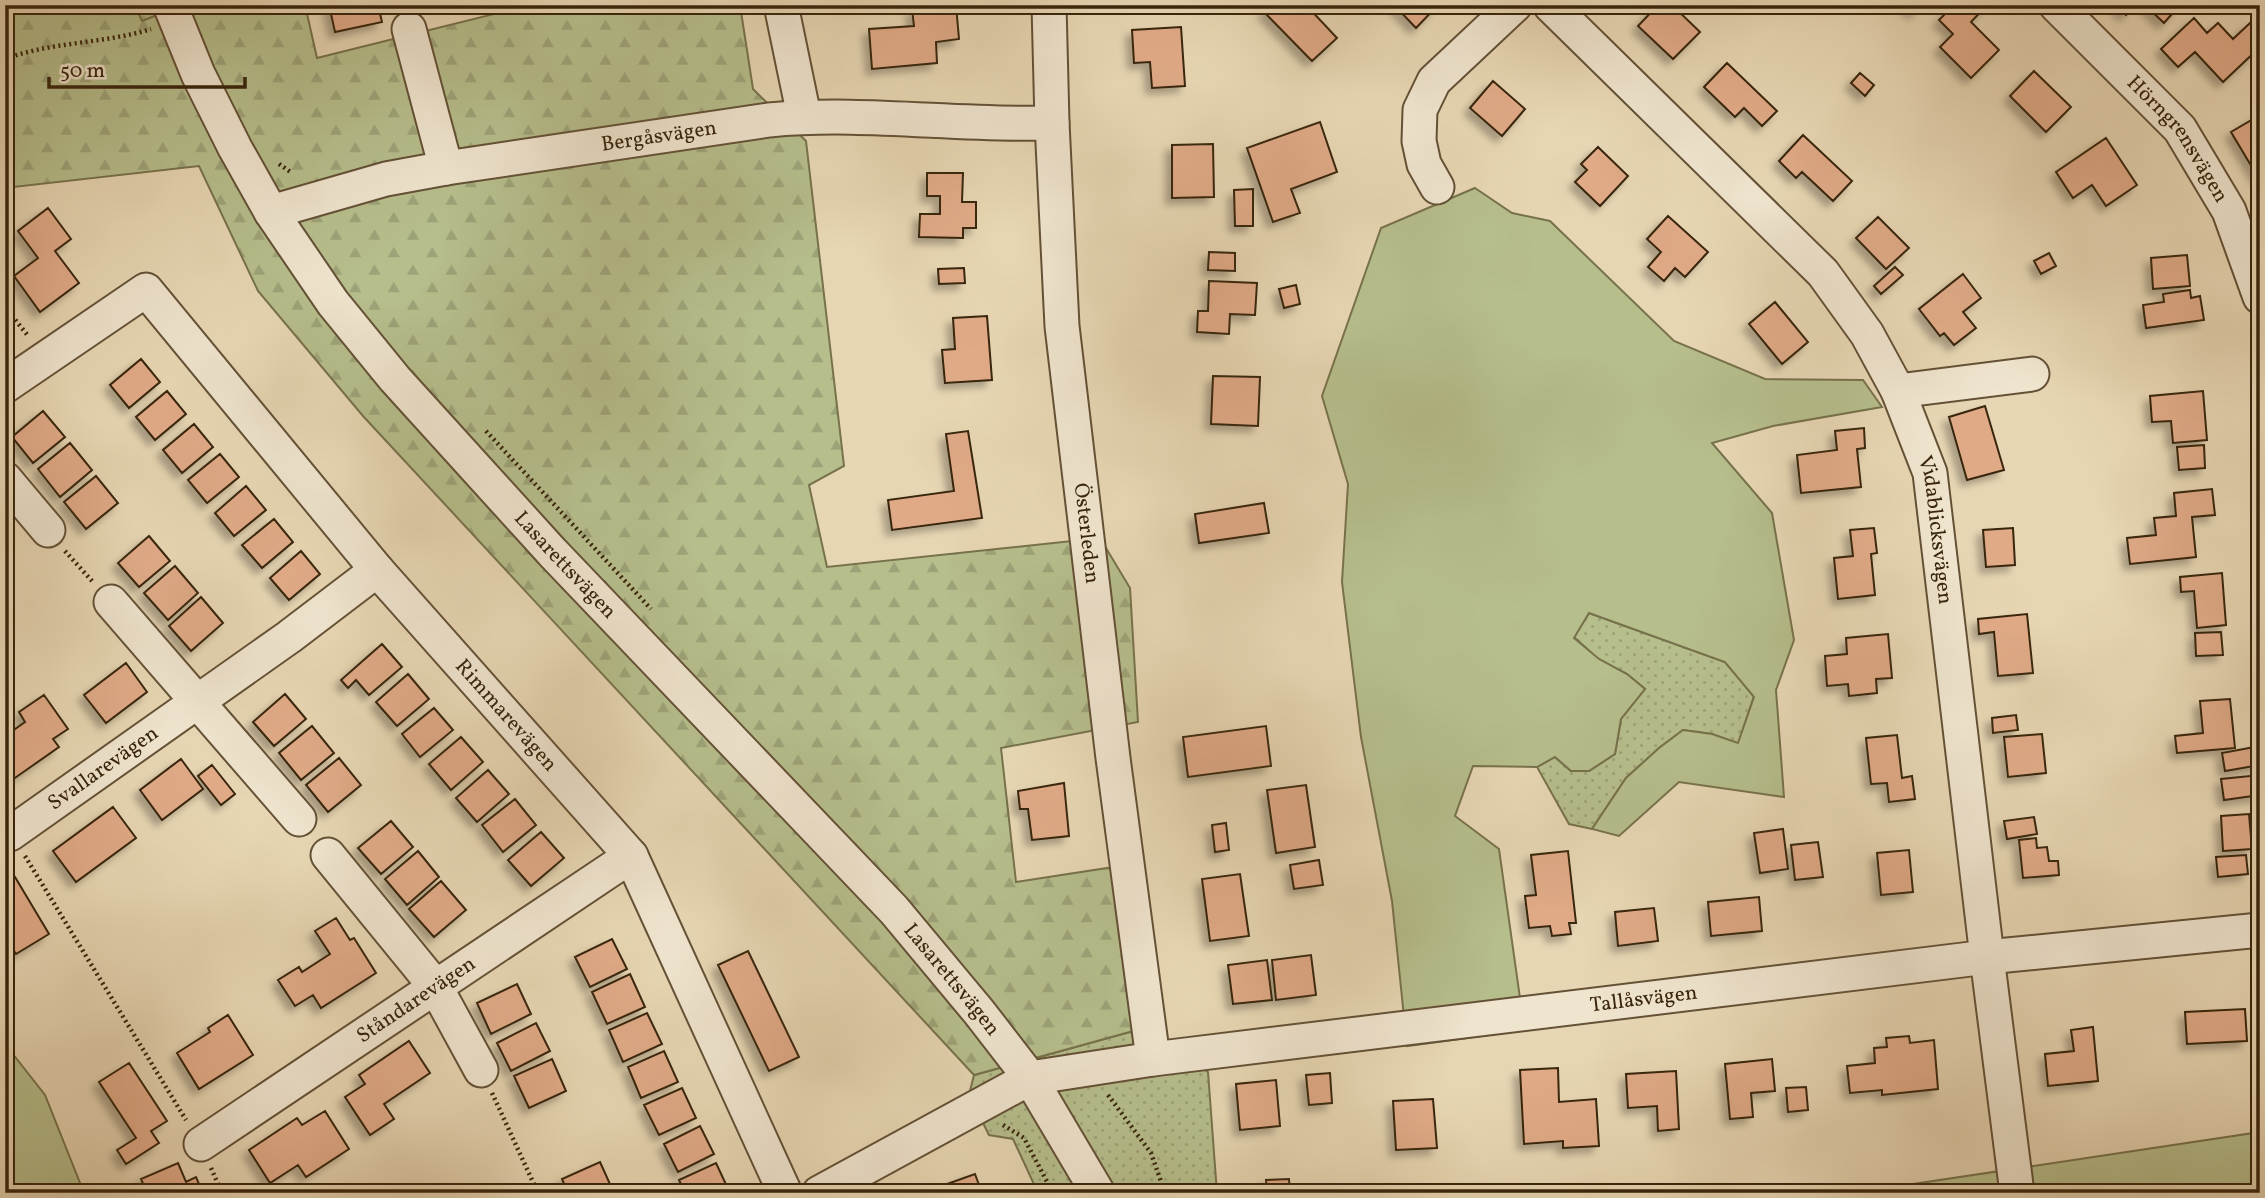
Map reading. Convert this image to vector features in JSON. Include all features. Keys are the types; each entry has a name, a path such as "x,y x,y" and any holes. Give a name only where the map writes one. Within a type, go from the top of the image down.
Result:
{"street":[{"path":"781,5 804,116"},
{"name":"Österleden","path":"1049,5 1062,326 1111,745 1153,1059"},
{"path":"1437,187 1424,164 1419,141 1420,110 1434,81 1516,5"},
{"name":"Vidablicksvägen","path":"1550,5 1823,273 1867,334 1898,391 1930,473 2017,1193"},
{"name":"Hörngrensvägen","path":"2056,5 2180,129 2229,211 2260,297"},
{"name":"Lasarettsvägen","path":"161,17 204,86 271,212 333,303 395,379 552,552 894,910 1030,1078"},
{"path":"409,29 446,168"},
{"name":"Bergåsvägen","path":"271,212 386,179 446,168 804,116 1010,124 1052,123"},
{"name":"Rimmarevägen","path":"46,358 146,290 377,570 631,856 785,1193"},
{"path":"5,386 46,358"},
{"path":"1898,391 2032,374"},
{"path":"5,479 48,530"},
{"name":"Svallarevägen","path":"10,834 289,637 377,570"},
{"path":"111,602 299,819"},
{"path":"328,855 435,986 481,1070"},
{"name":"Ståndarevägen","path":"201,1144 631,856"},
{"name":"Tallåsvägen","path":"819,1193 1030,1078 1153,1059 1987,957 2260,930"},
{"path":"1030,1078 1098,1193"}],"path":[{"path":"5,59 63,44 130,36 161,17"},
{"path":"5,307 46,358"},
{"path":"48,530 111,602"},
{"path":"10,834 201,1144 222,1193"},
{"path":"1089,1069 1150,1153 1165,1193"},
{"path":"481,1070 538,1193"}],"green space":[{"path":"5,5 135,5 142,21 183,5 305,5 317,58 530,5 740,5 753,89 806,141 844,466 809,485 827,567 1100,538 1130,588 1138,722 1001,748 1016,882 1114,867 1137,1030 974,1075 363,416 258,291 199,166 5,188"},
{"path":"134,5 183,5 140,22"},
{"path":"1475,188 1512,213 1550,221 1674,341 1765,379 1863,380 1882,407 1773,426 1712,443 1772,513 1794,640 1776,690 1784,797 1679,782 1619,836 1592,829 1626,778 1683,730 1712,734 1738,743 1754,697 1725,662 1589,613 1574,638 1599,659 1627,674 1645,689 1621,719 1615,754 1589,771 1571,771 1555,757 1537,767 1473,766 1455,816 1499,849 1520,998 1518,1031 1407,1046 1392,901 1361,737 1342,582 1348,484 1322,396 1381,228"},
{"path":"1589,613 1725,662 1754,696 1738,744 1712,734 1683,730 1626,778 1592,829 1569,824 1537,767 1555,757 1571,771 1589,771 1615,754 1621,719 1645,689 1627,674 1599,660 1574,637"},
{"path":"1137,1030 1208,1072 1217,1193 1038,1193 1013,1139 989,1135 969,1095 974,1075"},
{"path":"5,1044 45,1095 84,1193 5,1193"},
{"path":"2260,1132 2260,1193 1853,1193"}],"building":[{"path":"329,5 378,5 382,22 335,32"},
{"path":"956,5 959,39 936,42 937,63 872,69 869,29 914,26 912,9"},
{"path":"1271,5 1306,5 1337,38 1312,61 1264,12"},
{"path":"1394,5 1438,5 1416,28"},
{"path":"1658,5 1672,5 1700,32 1673,59 1638,26"},
{"path":"1906,5 1922,5 1914,13"},
{"path":"1954,5 1987,5 1971,22 1999,50 1971,78 1940,47 1953,34 1939,20"},
{"path":"2115,5 2134,5 2126,15"},
{"path":"2145,5 2178,5 2179,6 2164,23"},
{"path":"2194,18 2207,33 2218,23 2233,39 2250,23 2260,34 2260,47 2223,82 2195,52 2178,67 2161,49"},
{"path":"1181,27 1185,86 1152,88 1150,62 1134,63 1132,30"},
{"path":"1727,63 1777,111 1762,126 1744,108 1735,117 1704,87"},
{"path":"2034,71 2071,107 2046,132 2010,96"},
{"path":"1860,73 1874,85 1865,96 1851,83"},
{"path":"1493,81 1525,109 1502,136 1470,108"},
{"path":"2260,115 2260,178 2259,179 2231,132"},
{"path":"1320,122 1337,172 1291,189 1300,213 1273,222 1247,148"},
{"path":"1803,135 1852,181 1833,201 1802,172 1796,178 1779,161"},
{"path":"2106,138 2137,185 2106,206 2092,185 2073,198 2056,172"},
{"path":"1213,144 1214,197 1172,198 1172,145"},
{"path":"1598,147 1628,176 1600,206 1575,182 1587,170 1581,164"},
{"path":"927,173 963,173 962,202 976,202 976,228 963,228 963,238 919,237 920,214 940,214 940,196 927,196"},
{"path":"1253,189 1253,226 1235,226 1234,190"},
{"path":"48,208 71,239 55,251 79,283 40,312 14,276 38,258 18,231"},
{"path":"1668,216 1708,252 1685,277 1675,268 1664,281 1648,267 1661,252 1647,239"},
{"path":"1878,217 1909,248 1886,269 1856,238"},
{"path":"1209,252 1235,253 1235,271 1208,270"},
{"path":"2049,253 2056,266 2041,274 2034,261"},
{"path":"2187,255 2190,286 2153,289 2151,258"},
{"path":"1895,267 1903,275 1881,294 1874,286"},
{"path":"964,268 965,283 939,284 938,269"},
{"path":"1963,274 1981,298 1963,312 1976,328 1954,345 1944,333 1940,336 1919,309"},
{"path":"1209,281 1257,283 1255,315 1230,314 1229,334 1197,332 1198,311 1208,311"},
{"path":"1296,285 1300,304 1284,308 1279,289"},
{"path":"2190,290 2191,298 2200,296 2204,320 2146,328 2143,305 2164,302 2163,294"},
{"path":"1775,302 1808,342 1782,364 1749,324"},
{"path":"987,316 992,380 945,383 942,350 955,349 953,318"},
{"path":"141,359 160,382 129,408 110,385"},
{"path":"1213,376 1260,377 1258,426 1211,424"},
{"path":"167,391 186,414 155,440 136,417"},
{"path":"2203,391 2207,440 2173,443 2171,421 2152,422 2150,396"},
{"path":"1985,406 2004,470 1967,480 1949,417"},
{"path":"43,411 65,437 33,463 12,437"},
{"path":"194,424 213,447 182,473 163,450"},
{"path":"1864,428 1865,448 1857,449 1861,487 1801,493 1797,455 1837,450 1835,431"},
{"path":"968,431 982,518 892,530 888,500 954,491 946,434"},
{"path":"70,443 92,470 60,497 38,469"},
{"path":"2204,445 2205,468 2179,470 2177,447"},
{"path":"220,454 239,477 207,503 188,480"},
{"path":"96,476 118,503 86,529 64,502"},
{"path":"246,486 266,510 234,536 215,513"},
{"path":"2212,489 2215,515 2192,517 2196,557 2130,564 2127,538 2156,535 2154,518 2176,516 2174,493"},
{"path":"1264,503 1269,533 1199,543 1195,514"},
{"path":"274,519 293,542 262,568 242,545"},
{"path":"5,525 12,534 5,539"},
{"path":"1874,528 1877,553 1871,554 1875,595 1838,599 1834,558 1853,556 1850,530"},
{"path":"2013,528 2015,565 1986,567 1983,530"},
{"path":"149,536 170,561 139,587 118,563"},
{"path":"301,551 320,574 289,600 270,578"},
{"path":"175,566 198,593 168,620 144,593"},
{"path":"2222,573 2226,625 2197,628 2194,591 2181,592 2180,577"},
{"path":"201,597 223,623 191,651 169,626"},
{"path":"2027,614 2033,673 1998,676 1994,632 1979,634 1978,619"},
{"path":"2221,632 2223,655 2196,656 2195,633"},
{"path":"1888,634 1892,678 1876,679 1877,693 1849,696 1848,684 1827,686 1825,656 1847,654 1846,638"},
{"path":"382,644 402,667 369,695 356,680 348,688 341,680"},
{"path":"126,663 147,692 106,723 84,695"},
{"path":"408,674 429,699 397,726 376,702"},
{"path":"285,694 306,719 274,746 253,722"},
{"path":"44,695 68,729 53,739 59,747 12,780 5,771 5,729 8,734 25,722 19,712"},
{"path":"2230,699 2235,748 2177,753 2175,736 2203,733 2200,701"},
{"path":"434,708 453,730 420,757 402,734"},
{"path":"2016,715 2018,730 1993,733 1992,718"},
{"path":"312,726 334,753 301,780 279,753"},
{"path":"1266,726 1271,766 1188,777 1183,737"},
{"path":"2042,734 2046,773 2008,777 2004,737"},
{"path":"1897,735 1902,778 1912,776 1915,799 1889,802 1887,783 1871,784 1866,738"},
{"path":"461,737 483,762 451,790 429,764"},
{"path":"2260,746 2260,765 2225,771 2222,753"},
{"path":"339,758 361,785 328,812 306,785"},
{"path":"181,759 203,789 162,820 140,790"},
{"path":"212,765 235,794 221,805 198,776"},
{"path":"488,770 509,794 477,822 456,798"},
{"path":"2260,775 2260,795 2224,800 2221,779"},
{"path":"1064,783 1069,836 1032,840 1028,809 1020,809 1018,791"},
{"path":"1306,785 1315,847 1276,853 1267,790"},
{"path":"515,799 536,825 503,852 482,825"},
{"path":"113,807 136,838 76,882 53,851"},
{"path":"2249,814 2252,849 2223,851 2221,816"},
{"path":"2034,817 2037,834 2007,839 2004,821"},
{"path":"391,821 413,847 381,874 358,848"},
{"path":"1226,823 1229,850 1215,852 1212,825"},
{"path":"1783,829 1788,869 1760,873 1754,833"},
{"path":"541,832 564,858 531,886 508,860"},
{"path":"2036,838 2037,848 2047,847 2049,861 2058,861 2059,875 2023,878 2019,840"},
{"path":"1818,842 1823,877 1795,880 1791,845"},
{"path":"1909,850 1913,892 1881,895 1877,853"},
{"path":"418,851 439,877 407,905 385,879"},
{"path":"1568,851 1576,923 1569,923 1571,934 1552,936 1550,926 1529,928 1525,896 1536,895 1531,855"},
{"path":"2246,855 2248,874 2218,877 2216,857"},
{"path":"1319,860 1323,885 1294,889 1290,865"},
{"path":"1240,874 1249,936 1210,941 1202,879"},
{"path":"15,877 49,934 16,954 5,937 5,883"},
{"path":"441,881 466,910 434,937 409,909"},
{"path":"1759,897 1762,931 1711,936 1708,902"},
{"path":"1654,908 1658,941 1618,946 1615,912"},
{"path":"336,918 350,940 354,938 376,973 321,1008 313,995 295,1006 278,980 299,967 302,972 330,954 315,931"},
{"path":"612,939 627,969 590,987 575,957"},
{"path":"748,951 799,1057 769,1071 718,965"},
{"path":"1311,955 1316,995 1276,1000 1272,960"},
{"path":"1267,960 1272,1000 1233,1004 1228,965"},
{"path":"630,974 645,1007 607,1024 592,992"},
{"path":"517,984 531,1014 491,1034 477,1003"},
{"path":"2245,1009 2247,1041 2187,1044 2185,1012"},
{"path":"647,1013 662,1044 623,1062 609,1030"},
{"path":"228,1015 253,1055 199,1089 177,1053 210,1032 208,1028"},
{"path":"536,1023 550,1051 511,1071 497,1043"},
{"path":"2093,1027 2098,1081 2048,1086 2045,1054 2074,1051 2071,1030"},
{"path":"1909,1036 1910,1043 1934,1040 1938,1089 1882,1095 1882,1090 1850,1093 1847,1066 1875,1063 1874,1048 1887,1047 1886,1038"},
{"path":"409,1041 430,1073 384,1104 394,1119 370,1135 345,1097 365,1084 359,1075"},
{"path":"664,1051 678,1082 641,1098 628,1067"},
{"path":"552,1059 566,1091 529,1108 514,1076"},
{"path":"1772,1059 1775,1091 1751,1093 1753,1117 1730,1119 1725,1064"},
{"path":"129,1063 167,1121 151,1131 159,1143 126,1164 117,1150 136,1138 99,1082"},
{"path":"1558,1068 1559,1102 1596,1099 1599,1146 1563,1148 1563,1141 1524,1144 1520,1070"},
{"path":"1676,1071 1679,1129 1658,1131 1657,1106 1628,1108 1626,1074"},
{"path":"1330,1073 1332,1103 1309,1105 1306,1075"},
{"path":"1276,1080 1280,1126 1240,1130 1236,1084"},
{"path":"1806,1087 1808,1110 1788,1112 1786,1088"},
{"path":"682,1088 696,1118 659,1135 644,1105"},
{"path":"1433,1099 1437,1148 1396,1150 1393,1101"},
{"path":"325,1111 349,1149 306,1177 298,1165 270,1183 249,1150 297,1118 302,1125"},
{"path":"700,1126 714,1154 678,1172 664,1144"},
{"path":"600,1162 614,1193 568,1193 562,1179"},
{"path":"178,1163 186,1182 196,1177 203,1193 147,1193 141,1179"},
{"path":"716,1163 730,1193 685,1193 679,1180"},
{"path":"975,1174 982,1193 922,1193"},
{"path":"1289,1179 1290,1193 1267,1193 1266,1180"}]}
